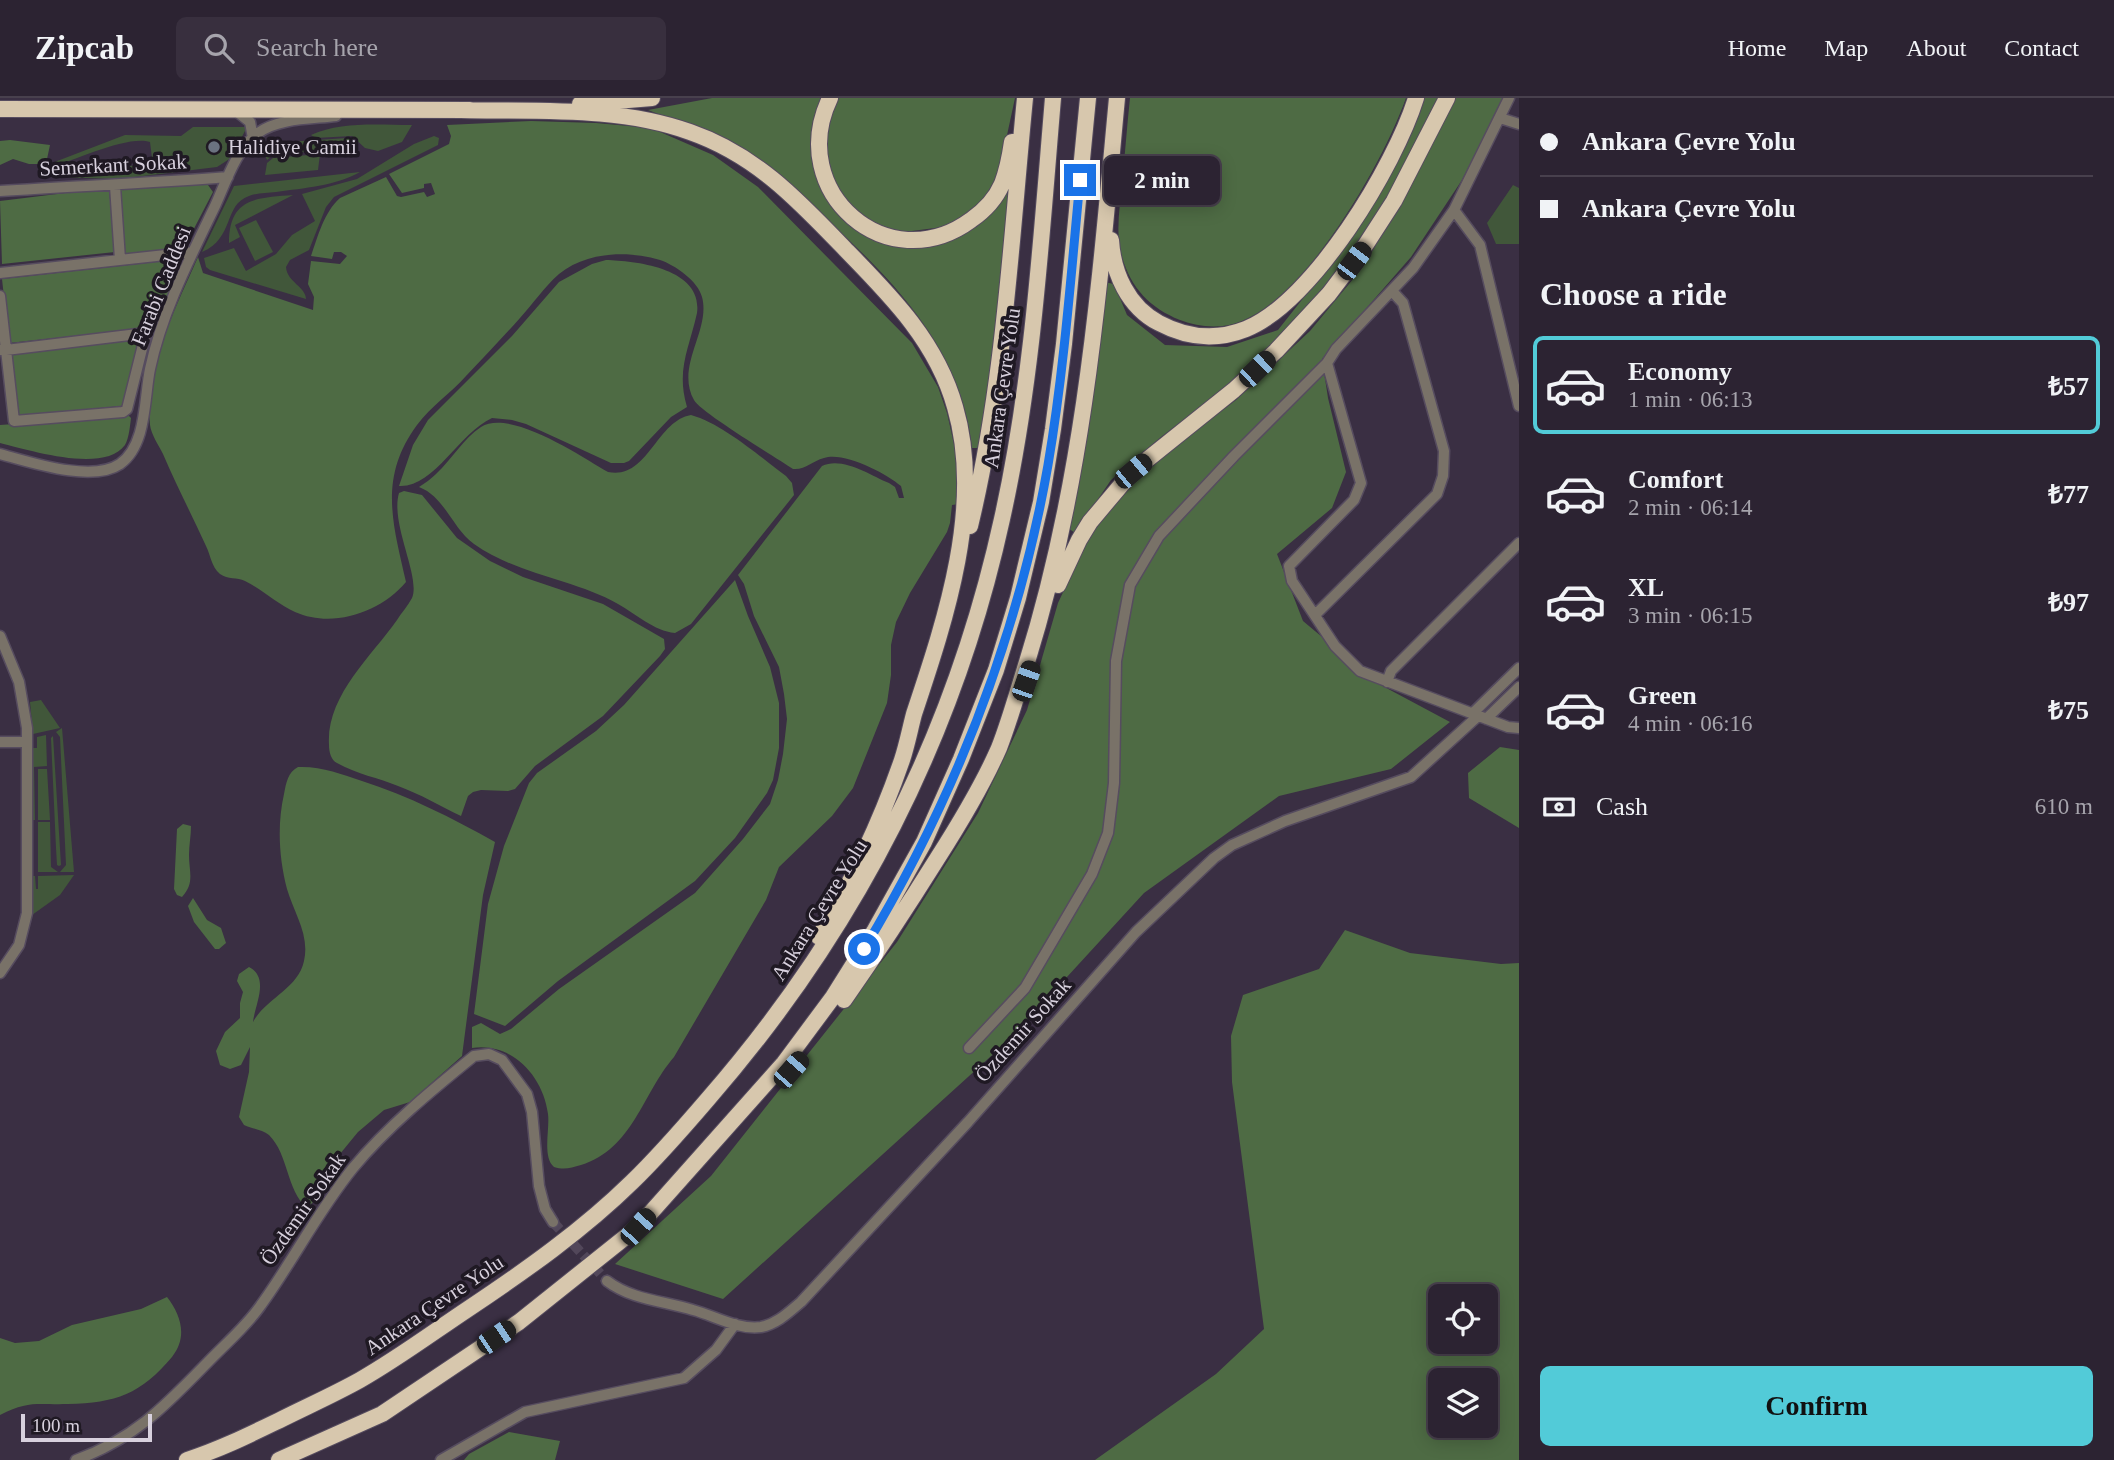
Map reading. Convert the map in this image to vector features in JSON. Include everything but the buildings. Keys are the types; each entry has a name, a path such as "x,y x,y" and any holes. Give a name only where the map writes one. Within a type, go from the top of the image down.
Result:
{"highway":[{"path":"461,110 653,98"},
{"path":"830,98 821,120 817,144 820,166 830,191 848,213 870,228 889,236 918,239 937,236 965,224 982,211 996,195 1011,153 1020,98"},
{"path":"670,1143 809,952 854,873 902,759 966,542 990,431 1026,98"},
{"name":"Ankara Çevre Yolu","path":"187,1460 218,1450 362,1380 494,1292 588,1222 632,1183 734,1069 781,1010 835,931 909,797 948,706 986,584 1013,465 1031,341 1053,98"},
{"path":"638,1227 750,1104 785,1063 826,1007 899,888 924,842 961,759 1008,632 1032,542 1048,465 1065,344 1088,98"},
{"path":"1000,746 1045,601 1074,476 1090,367 1117,98"},
{"path":"1113,137 1111,242 1121,284 1136,305 1155,321 1189,335 1220,336 1246,329 1272,315 1314,273 1352,222 1379,178 1398,144 1416,98"},
{"path":"279,1460 382,1414 519,1322 638,1227 701,1170 804,1054 873,959 969,809 1000,746 1026,681 1062,575 1090,522 1133,471 1257,369 1329,295 1394,201 1447,98"},
{"path":"0,109 461,110 614,116 667,125 706,138 738,154 765,171 876,281 910,319 930,347 950,391 959,424 965,476 959,546 941,630"}],"street":[{"path":"969,1048 1025,988 1092,874 1108,833 1114,783 1116,661 1130,585 1159,536 1327,363 1336,349 1413,268 1454,210 1509,98"},
{"path":"235,110 250,122 253,138"},
{"path":"253,138 261,131 281,124 380,110"},
{"path":"1500,118 1519,124"},
{"name":"Farabi Caddesi","path":"0,454 58,468 86,471 109,468 126,458 137,440 149,370 157,343 193,252 228,177 253,138"},
{"name":"Semerkant Sokak","path":"0,191 228,177"},
{"path":"115,186 120,259"},
{"path":"1454,210 1480,245 1513,358 1519,406"},
{"path":"0,273 193,252"},
{"path":"1315,615 1437,494 1443,476 1444,451 1403,303 1392,291"},
{"path":"0,296 3,350 14,421 122,412 128,405 146,333 3,350"},
{"path":"1327,363 1361,483 1354,500 1289,566 1292,581 1335,646 1360,671 1508,727 1519,727"},
{"path":"1387,682 1391,671 1519,543"},
{"path":"0,636 19,682 27,742 26,920 19,946 0,973"},
{"path":"1479,716 1519,668"},
{"path":"1479,716 1519,687"},
{"name":"Özdemir Sokak","path":"607,1281 633,1295 694,1310 744,1327 762,1326 783,1318 802,1302 968,1122 1136,932 1214,858 1240,840 1285,821 1411,777 1479,716"},
{"path":"0,742 27,742"},
{"name":"Özdemir Sokak","path":"76,1460 113,1445 151,1418 235,1336 260,1306 353,1168 401,1119 474,1056 488,1054 502,1060 527,1094 532,1112 539,1186 545,1209 552,1222"},
{"path":"441,1460 525,1412 684,1378 716,1350 735,1324"}],"green space":[{"path":"712,98 823,98 815,147 818,176 832,204 844,218 871,238 889,242 934,244 1006,184 1013,185 982,448 972,448 965,409 952,373 934,340 912,308 860,251 746,151 648,110"},
{"path":"832,98 1015,98 1001,163 984,198 970,212 943,227 904,232 882,227 860,215 828,178 827,109"},
{"path":"1130,98 1406,98 1380,157 1340,224 1317,256 1267,307 1242,321 1203,326 1169,315 1151,303 1136,287 1122,257 1119,220"},
{"path":"1422,98 1443,98 1381,212 1289,332 1111,480 1075,533 1068,528 1104,282 1114,284 1127,315 1165,345 1227,347 1278,330 1346,244 1415,123"},
{"path":"1456,98 1505,98 1462,180 1411,257 1322,359 1328,398 1346,472 1332,508 1277,554 1303,621 1377,683 1450,722 1391,769 1279,796 1144,893 1011,1038 723,1299 615,1264 711,1176 897,942 978,813 1027,710 1058,603 1095,524 1150,465 1236,400 1310,331 1363,267"},
{"path":"531,121 651,128 713,155 758,187 912,343 938,387 958,462 959,504 952,505 947,532 910,593 896,622 891,645 887,703 853,788 832,816 779,867 766,900 674,1057 625,1134 599,1157 571,1168 554,1167 550,1162 547,1142 548,1114 540,1087 532,1075 512,1056 500,1050 472,1048 472,1027 481,1023 500,1034 511,1029 559,989 695,893 743,839 770,804 778,780 787,719 779,667 738,575 822,466 838,463 856,468 889,483 895,487 899,498 904,498 901,486 875,470 842,458 824,458 793,469 699,406 689,387 688,374 702,322 700,291 685,274 672,266 660,260 634,255 594,257 559,274 486,355 417,425 397,464 393,483 393,521 406,582 383,602 355,615 325,619 310,617 288,609 245,581 226,577 217,571 153,436 149,404 164,339 198,257 203,273 313,310 314,297 308,284 311,261 340,264 347,256 334,252 332,259 311,256 326,217 340,198 386,177 397,196 424,192 427,197 435,194 431,183 424,184 424,188 402,193 389,174 449,144 451,136 447,125"},
{"path":"412,125 402,142 378,151 365,148 352,136 315,138 311,135 347,126"},
{"path":"193,127 247,127 231,158 217,167 118,179 53,177 53,171 98,159 101,164 122,167 147,164 152,158 150,142 140,141 101,149 52,167 52,163 125,135 181,136"},
{"path":"434,136 439,138 438,145 334,197 326,207 309,250 290,260 286,267 306,299 206,267 204,258 234,248 246,271 276,254 292,235 315,221 302,194 357,179 414,144"},
{"path":"352,139 358,147 273,155 267,160 262,147 272,143"},
{"path":"0,141 50,145 47,159 39,164 29,164 13,159 0,165"},
{"path":"320,154 318,170 265,175 267,163 273,158"},
{"path":"360,172 319,186 259,194 241,200 231,214 220,239 202,252 234,186"},
{"path":"202,183 208,185 213,192 186,244 161,252 124,252 120,190"},
{"path":"1513,185 1519,188 1519,244 1496,244 1487,223"},
{"path":"109,189 115,252 2,264 0,201"},
{"path":"293,195 235,225 240,237 229,243 230,228 240,208 257,199"},
{"path":"256,220 273,252 255,261 239,228"},
{"path":"174,260 180,265 156,325 9,343 2,279"},
{"path":"606,260 650,265 679,277 690,286 696,298 697,313 683,370 687,407 671,417 624,463 611,463 526,424 492,418 468,435 424,478 399,486 413,445 428,420 512,336 559,282 592,264"},
{"path":"139,340 124,404 121,406 17,416 11,353"},
{"path":"691,415 716,426 753,450 786,476 792,483 794,495 691,624 675,633 652,626 618,604 583,588 527,570 491,554 466,537 442,505 419,487 436,474 475,432 494,423 527,429 564,446 608,472 622,472 643,459 669,428"},
{"path":"129,416 130,428 125,445 115,454 101,458 66,458 0,443 0,425"},
{"path":"404,491 422,495 457,538 490,561 523,577 603,604 664,639 665,649 660,656 603,716 535,766 515,789 473,792 468,796 461,816 406,789 344,767 333,760 329,750 330,727 342,694 412,598 412,577 398,520 399,493"},
{"path":"735,580 770,667 779,703 779,748 773,780 767,793 735,838 695,881 558,981 505,1026 474,1014 488,904 504,846 529,783 537,773 596,731 624,705"},
{"path":"41,700 60,728 33,734 30,702"},
{"path":"62,728 74,872 60,872 66,865 60,737 56,732"},
{"path":"46,735 47,766 34,767 35,820 31,820 32,748 37,748 37,737"},
{"path":"53,736 61,865 59,866 56,848"},
{"path":"1500,747 1519,750 1519,828 1469,798 1468,773"},
{"path":"298,767 331,771 397,793 495,842 483,895 462,1056 410,1102 384,1110 358,1132 335,1160 313,1202 307,1208 295,1192 276,1143 266,1133 244,1125 239,1117 249,1072 250,1047 241,1065 230,1069 220,1065 216,1051 225,1032 240,1018 243,992 237,981 239,974 249,967 259,978 260,992 253,1022 295,979 304,961 305,942 287,889 280,842 280,818 286,786 290,775"},
{"path":"38,769 47,769 50,820 38,820"},
{"path":"38,822 50,822 51,867 58,872 38,872"},
{"path":"183,824 191,826 189,887 182,897 177,895 174,889 177,829"},
{"path":"74,875 60,895 32,915 32,876 35,876 38,889 38,876"},
{"path":"193,898 207,920 221,928 226,943 219,949 215,949 194,922 188,906"},
{"path":"1345,930 1410,953 1501,964 1519,963 1519,1460 1095,1460 1216,1374 1264,1329 1232,1082 1231,1036 1243,995 1319,969"},
{"path":"167,1297 179,1319 180,1342 161,1370 138,1388 100,1401 26,1405 0,1415 0,1338 15,1343 39,1341 72,1325 141,1309"},
{"path":"509,1432 560,1441 555,1460 464,1460 469,1454"}],"tunnel":[{"path":"553,1222 607,1281"}],"place":[{"name":"Halidiye Camii","path":"214,147"}],"route":[{"path":"864,949 924,842 944,798 996,670 1013,615 1048,465 1065,344 1080,180"}]}
